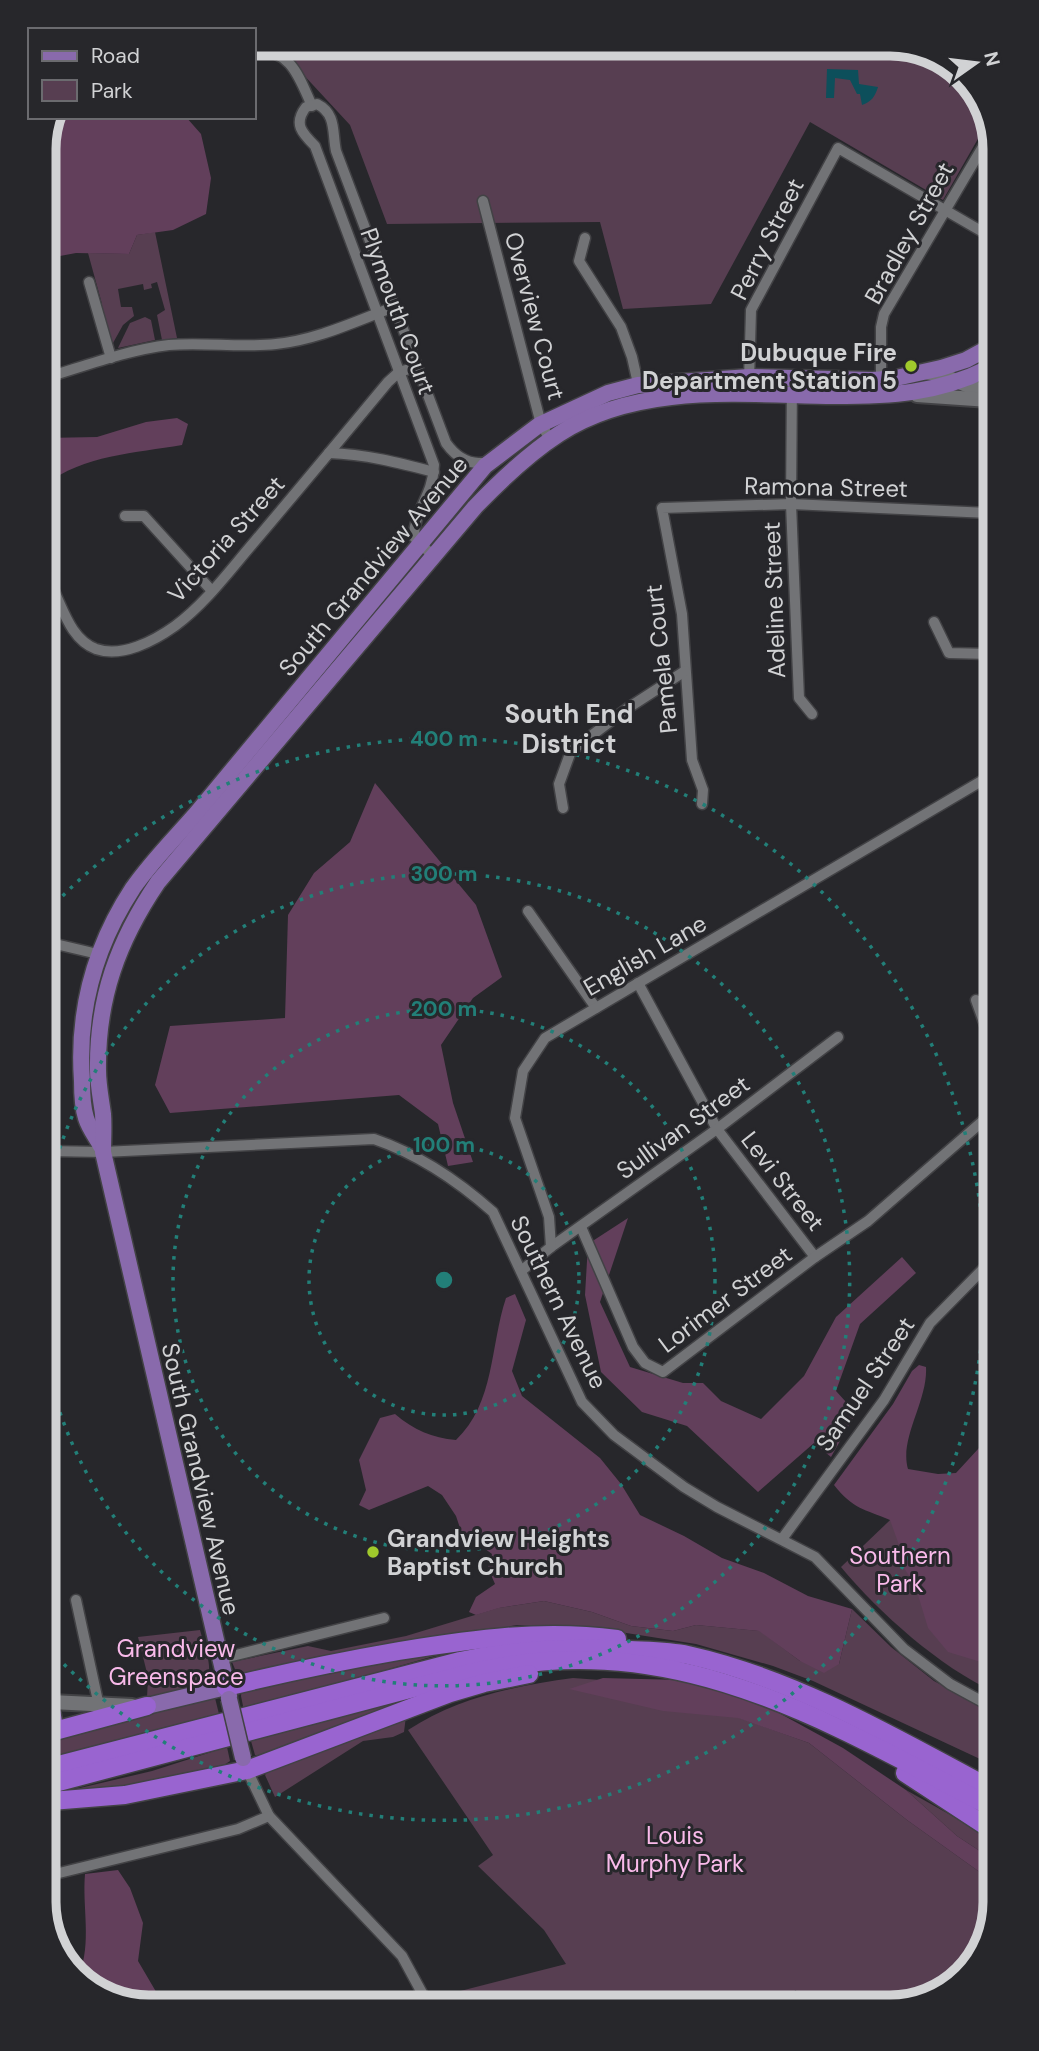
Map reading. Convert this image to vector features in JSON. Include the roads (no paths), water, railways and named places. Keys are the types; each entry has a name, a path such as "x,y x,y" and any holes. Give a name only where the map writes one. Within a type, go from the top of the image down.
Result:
{"highway":[{"path":"228,1693 333,1663 518,1634 584,1634 667,1647 674,1653"},
{"path":"56,1766 484,1656 565,1648 674,1653 711,1662 766,1680 983,1772"},
{"path":"56,1783 498,1667 569,1660 658,1666 743,1687 841,1730 983,1803"},
{"path":"56,1801 125,1795 292,1754 380,1718 484,1682 556,1670 629,1670 658,1666"},
{"path":"56,1729 147,1706"},
{"path":"841,1730 983,1824"},
{"path":"883,1730 983,1784"}],"main road":[{"name":"South Grandview Avenue","path":"103,1152 86,1118 81,1066 85,1004 109,929 135,886 203,818 498,483 559,434 594,417 641,402 668,398 791,396 881,387 966,360 983,351"},
{"name":"South Grandview Avenue","path":"245,1764 103,1152 103,1117 97,1073 99,1034 104,1002 126,934 203,818 418,542 487,463 541,424 608,393 638,385 749,377 792,378 881,387 902,394 926,391 983,371"},
{"path":"923,372 934,373 983,394"},
{"path":"902,394 983,396"},
{"path":"56,1702 147,1706 228,1693"}],"street":[{"name":"Plymouth Court","path":"282,56 295,69 312,106"},
{"name":"Plymouth Court","path":"434,472 434,465 315,146 299,127 298,120 306,107 317,104 331,117 336,151 416,367 453,453 462,459 487,463"},
{"name":"Bradley Street","path":"881,387 884,314 983,147"},
{"name":"Perry Street","path":"748,395 751,310 838,148 945,210"},
{"name":"Overview Court","path":"483,201 541,424 551,440"},
{"path":"945,210 983,232"},
{"path":"585,238 579,261 621,327 632,357 641,402"},
{"path":"89,282 111,358"},
{"path":"56,375 111,358 171,345 276,344 314,337 394,307"},
{"path":"387,382 392,363 391,353"},
{"name":"Victoria Street","path":"56,596 69,625 83,642 94,649 114,652 126,650 168,630 212,591 387,382 399,372 416,367"},
{"name":"Adeline Street","path":"792,378 791,504 799,698 812,714"},
{"path":"421,430 438,423"},
{"path":"329,453 418,466 434,472 428,496 415,517 418,542 434,557"},
{"path":"487,463 498,483"},
{"name":"Ramona Street","path":"662,508 791,504 983,513"},
{"name":"Pamela Court","path":"662,508 682,614 692,760 702,790 702,804"},
{"path":"125,516 144,516 212,591"},
{"path":"934,622 949,653 983,654"},
{"path":"564,808 559,784 571,751 628,708 685,671"},
{"name":"English Lane","path":"551,1247 549,1217 515,1118 523,1072 545,1038 983,780"},
{"path":"528,911 596,1007"},
{"path":"56,944 116,959"},
{"name":"Levi Street","path":"638,983 717,1129 815,1257"},
{"path":"976,1000 983,1018"},
{"name":"Sullivan Street","path":"551,1247 717,1129 838,1037"},
{"path":"815,1257 868,1221 983,1122"},
{"name":"Southern Avenue","path":"56,1151 103,1152 374,1139 403,1149 471,1192 493,1212 582,1402 614,1435 684,1487 815,1557 904,1649 950,1684 983,1702"},
{"name":"Lorimer Street","path":"581,1227 633,1347 645,1363 663,1372 815,1257"},
{"path":"521,1271 551,1247"},
{"name":"Samuel Street","path":"782,1539 884,1400 930,1323 983,1269"},
{"path":"76,1600 99,1706"},
{"path":"220,1659 384,1618"},
{"name":"South Grandview Avenue","path":"245,1764 269,1816 402,1956 424,1995"},
{"path":"56,1874 238,1829 269,1816"}],"water":[{"path":"827,69 858,70 859,84 878,87 876,94 862,105 860,94 857,94 850,80 835,78 834,98 826,98"}],"place":[{"name":"Dubuque Fire Department Station 5","path":"911,366"},
{"name":"Grandview Heights Baptist Church","path":"373,1552"}],"district":[{"name":"South End District","path":"569,729"}],"park label":[{"name":"Southern Park","path":"900,1569"},
{"name":"Grandview Greenspace","path":"176,1662"},
{"name":"Louis Murphy Park","path":"675,1849"}]}
